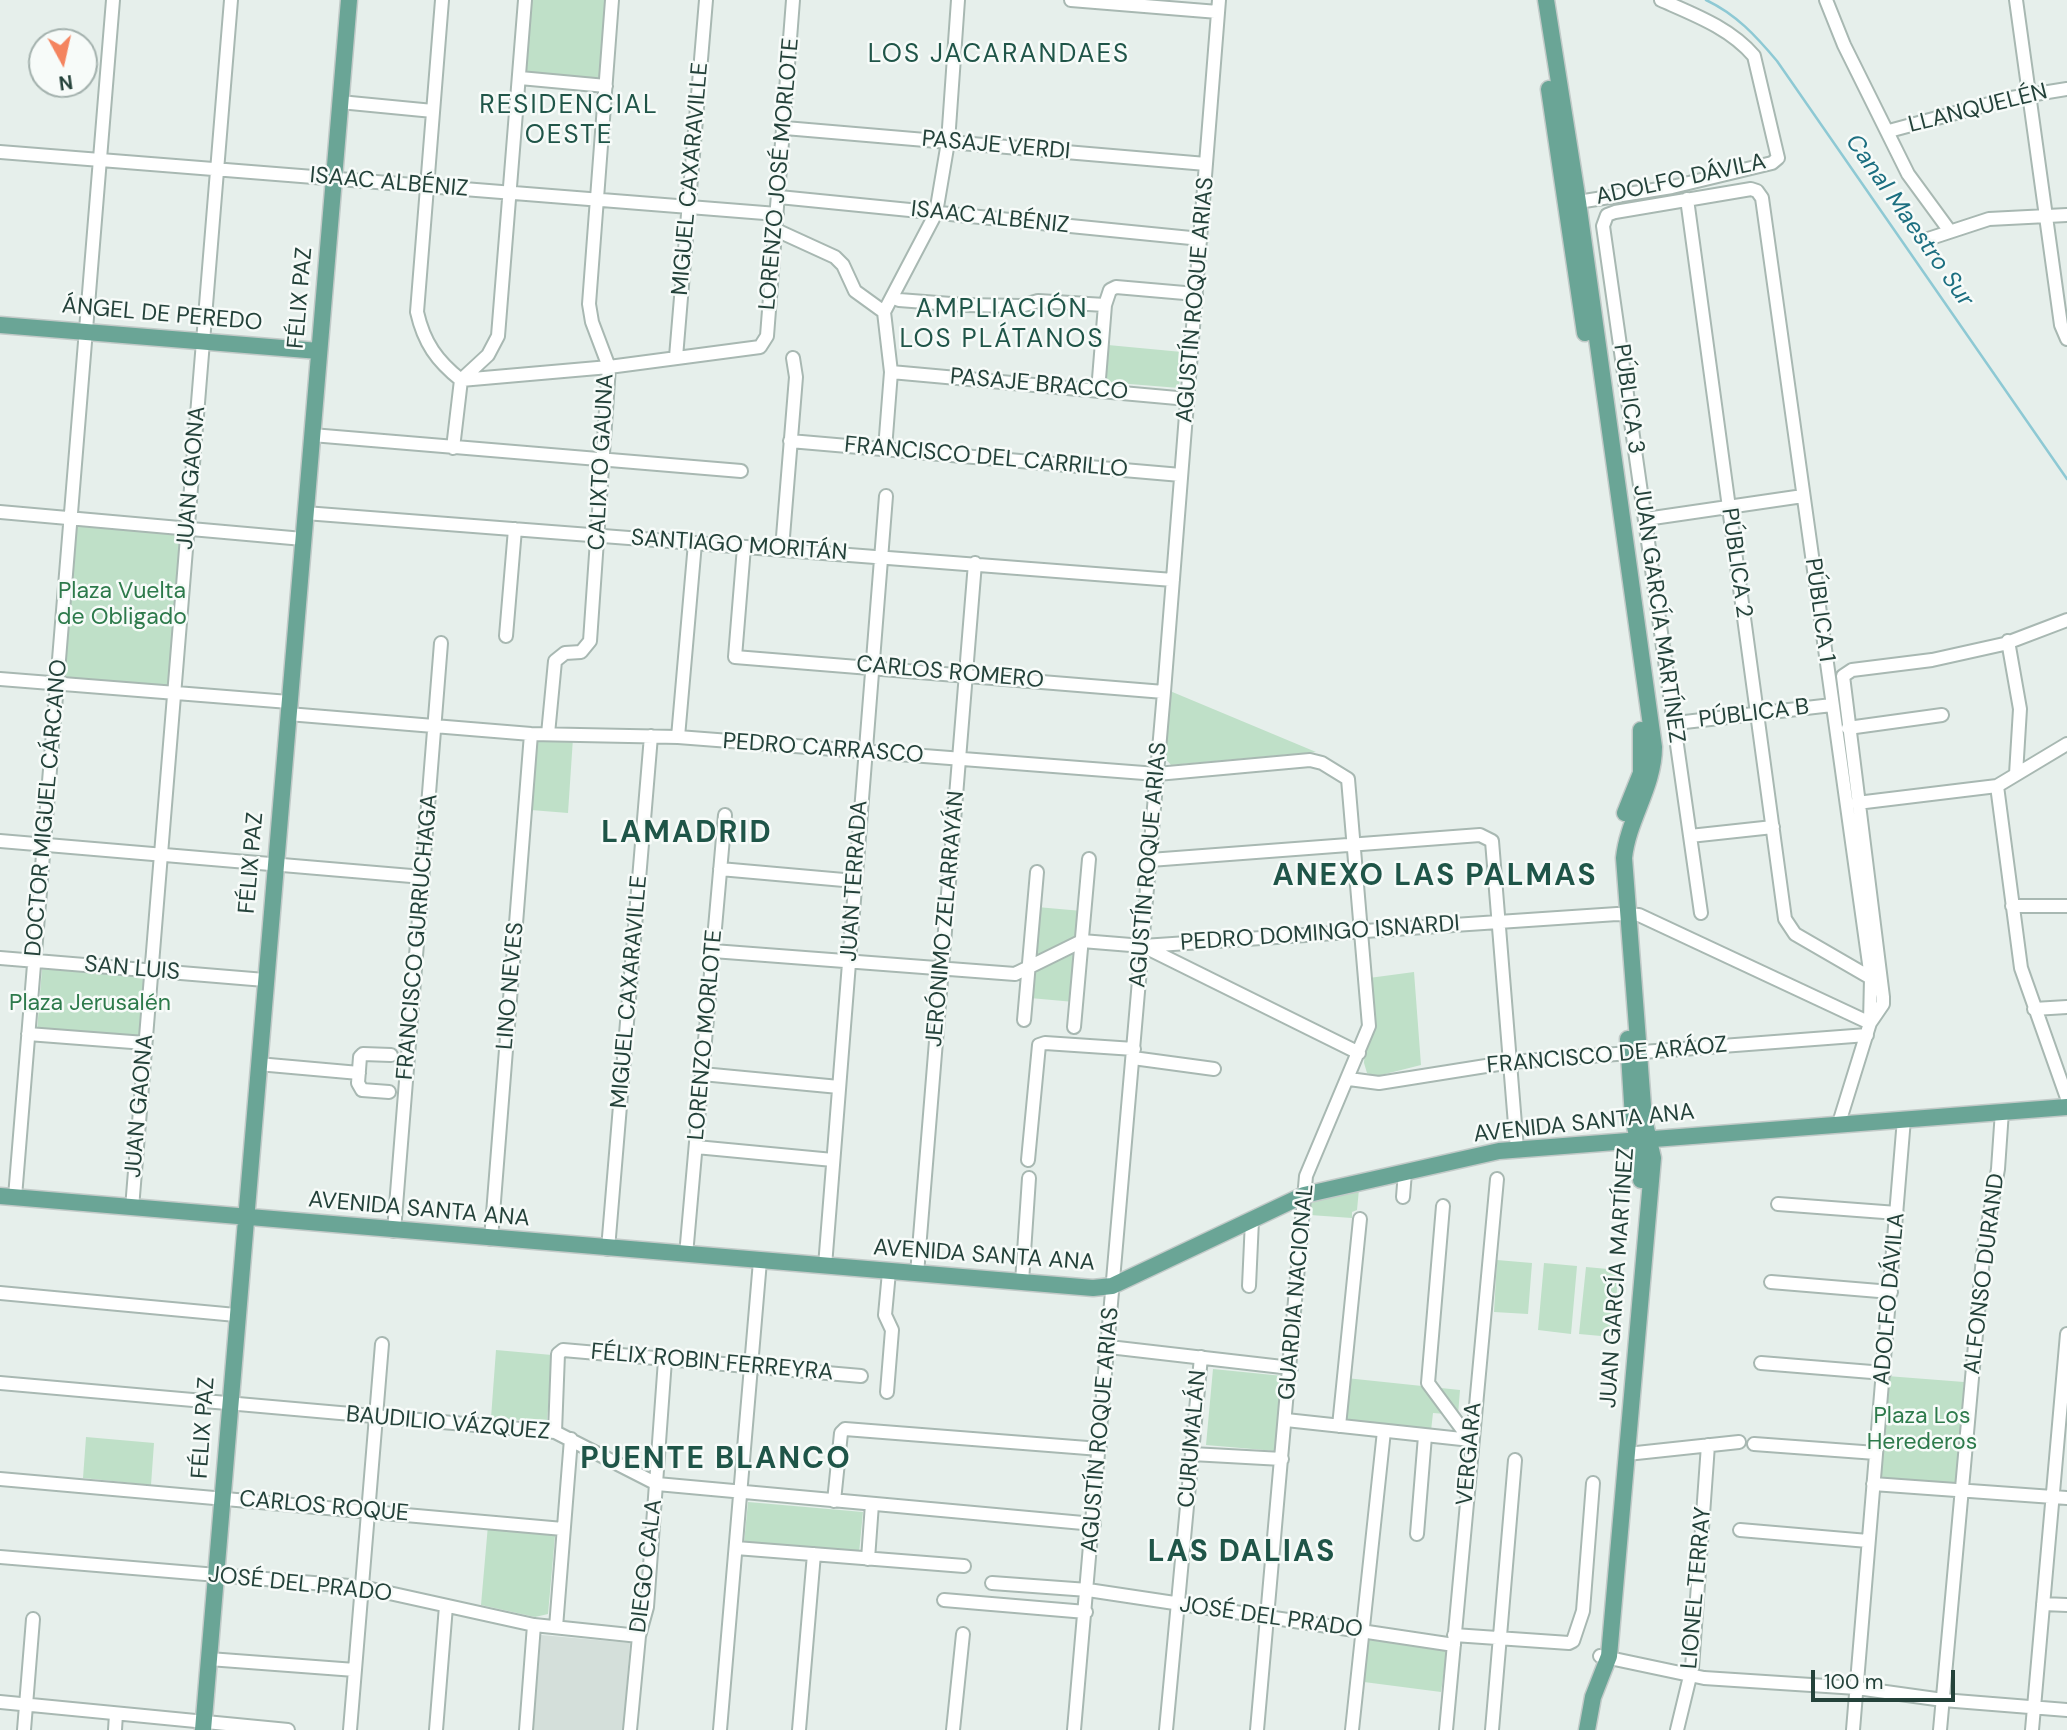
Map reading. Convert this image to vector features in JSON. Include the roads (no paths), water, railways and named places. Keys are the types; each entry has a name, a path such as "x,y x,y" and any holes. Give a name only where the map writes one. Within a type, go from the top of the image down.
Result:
{"main road":[{"name":"FÉLIX PAZ","path":"203,1726 228,1404 349,0"},
{"name":"JUAN GARCÍA MARTÍNEZ","path":"1535,0 1642,733 1641,773 1614,848 1644,1138 1605,1656 1583,1699 1578,1730"},
{"name":"JUAN GARCÍA MARTÍNEZ","path":"1545,0 1578,202 1654,747 1649,782 1625,847 1622,914"},
{"name":"ÁNGEL DE PEREDO","path":"0,324 319,351"},
{"name":"AVENIDA SANTA ANA","path":"7,1196 244,1219 1094,1289 1112,1286 1304,1195 1517,1149 2067,1107"},
{"name":"JUAN GARCÍA MARTÍNEZ","path":"1587,1730 1605,1656 1628,1454 1653,1158 1644,1138"}],"street":[{"name":"DOCTOR MIGUEL CÁRCANO","path":"7,1196 28,1034 113,0"},
{"name":"JUAN GAONA","path":"132,1208 232,0"},
{"path":"442,0 417,312 428,345 438,360 461,380 609,367 676,358"},
{"path":"453,448 461,380 488,355 498,337 526,0"},
{"name":"CALIXTO GAUNA","path":"548,734 555,661 565,653 581,652 590,641 605,460 609,367 592,322 589,304 612,0"},
{"name":"MIGUEL CAXARAVILLE","path":"676,358 706,0"},
{"name":"LORENZO JOSÉ MORLOTE","path":"676,358 760,347 767,336 793,0"},
{"path":"886,449 891,372 884,312 936,213 948,142 958,0"},
{"path":"1071,0 1219,6"},
{"name":"ADOLFO DÁVILA","path":"1578,202 1672,187 1772,163 1778,158 1754,57 1744,44 1719,26 1661,0"},
{"path":"1826,0 1844,45 1914,185 1949,230"},
{"path":"2016,0 2061,326 2067,339"},
{"name":"AGUSTÍN ROQUE ARIAS","path":"1074,1730 1143,946 1219,6"},
{"path":"520,78 606,86"},
{"name":"LLANQUELÉN","path":"1889,131 2028,94 2067,89"},
{"path":"340,102 433,111"},
{"name":"PASAJE VERDI","path":"785,128 1206,164"},
{"name":"ISAAC ALBÉNIZ","path":"0,152 777,214"},
{"name":"PÚBLICA 1","path":"1687,199 1751,190 1762,198 1871,978 1869,1029"},
{"name":"ISAAC ALBÉNIZ","path":"779,197 1201,239"},
{"name":"PÚBLICA 3","path":"1687,199 1615,212 1605,218 1604,230 1701,913"},
{"name":"PÚBLICA 2","path":"1687,199 1788,927 1794,934 1871,978"},
{"path":"1928,239 1949,230 2009,215 2067,215"},
{"path":"776,230 835,257 855,291 884,312"},
{"path":"1098,391 1105,305 1110,290 1116,287 1196,294"},
{"path":"892,297 900,300 964,305 989,303 1013,307 1038,301 1105,305"},
{"path":"782,549 796,377 793,358"},
{"name":"PASAJE BRACCO","path":"891,372 1188,399"},
{"path":"312,435 741,471"},
{"name":"FRANCISCO DEL CARRILLO","path":"790,441 1181,475"},
{"name":"JUAN TERRADA","path":"825,1266 886,496"},
{"path":"1646,519 1803,496"},
{"path":"0,512 303,539"},
{"name":"SANTIAGO MORITÁN","path":"305,513 880,555 1173,580"},
{"path":"506,636 515,529"},
{"path":"678,737 695,543"},
{"name":"CARLOS ROMERO","path":"744,547 735,657 872,666 1164,692"},
{"name":"JERÓNIMO ZELARRAYÁN","path":"917,1274 975,563"},
{"path":"1839,1123 1869,1029 1883,1004 1842,679 1852,670 1932,660 2008,641 2067,620"},
{"path":"2008,641 2020,709 2016,774"},
{"name":"FRANCISCO GURRUCHAGA","path":"394,1231 441,643"},
{"name":"PEDRO CARRASCO","path":"0,679 174,692 434,726 531,734 678,737 1157,774 1310,760 1322,763 1350,782"},
{"name":"PÚBLICA B","path":"1676,723 1832,705"},
{"path":"1848,728 1941,715"},
{"name":"LINO NEVES","path":"491,1239 531,734"},
{"name":"MIGUEL CAXARAVILLE","path":"608,1248 651,736"},
{"path":"1857,803 1997,786 2067,744"},
{"name":"GUARDIA NACIONAL","path":"1257,1730 1283,1459 1304,1195 1309,1166 1349,1079 1368,1026 1350,782"},
{"path":"1997,786 2021,968 2067,1098"},
{"name":"LORENZO MORLOTE","path":"687,1255 725,815"},
{"path":"1690,836 1773,827"},
{"path":"1150,860 1480,835 1492,841 1517,1149"},
{"path":"0,841 423,877"},
{"path":"1074,1027 1088,859"},
{"path":"720,869 855,881"},
{"path":"1024,1020 1037,872"},
{"path":"2012,906 2067,906"},
{"name":"PEDRO DOMINGO ISNARDI","path":"1082,941 1143,946 1639,915 1869,1029"},
{"path":"713,951 1015,974 1082,941"},
{"path":"1143,946 1359,1053"},
{"name":"SAN LUIS","path":"0,958 265,980"},
{"path":"2034,1009 2067,1007"},
{"name":"FRANCISCO DE ARÁOZ","path":"1349,1079 1379,1083 1511,1062 1869,1029"},
{"path":"28,1034 145,1043"},
{"path":"1028,1160 1039,1045 1045,1043 1133,1054 1214,1069"},
{"path":"389,1092 359,1087 359,1073 360,1057 363,1054 391,1055"},
{"path":"258,1064 359,1073"},
{"path":"702,1074 839,1087"},
{"name":"ALFONSO DURAND","path":"1940,1730 1984,1246 1998,1169 2002,1111"},
{"name":"ADOLFO DÁVILA","path":"1853,1730 1904,1119"},
{"path":"696,1147 833,1160"},
{"path":"1403,1196 1405,1172"},
{"path":"1022,1282 1029,1178"},
{"name":"VERGARA","path":"1446,1730 1471,1435 1497,1179"},
{"path":"1778,1204 1897,1213"},
{"path":"1444,1206 1428,1383 1462,1429 1471,1435"},
{"path":"1339,1426 1360,1219"},
{"path":"1248,1286 1252,1220"},
{"path":"720,1730 760,1261"},
{"path":"887,1392 892,1330 885,1315 889,1272"},
{"path":"1771,1282 1891,1292"},
{"path":"0,1293 236,1315"},
{"path":"2032,1730 2043,1604 2060,1497 2067,1334"},
{"path":"350,1730 382,1344"},
{"path":"1108,1347 1291,1367"},
{"name":"FÉLIX ROBIN FERREYRA","path":"555,1432 558,1354 563,1350 860,1377"},
{"name":"CURUMALÁN","path":"1166,1730 1201,1357"},
{"name":"DIEGO CALA","path":"630,1730 639,1636 647,1607 665,1360"},
{"path":"1761,1363 1884,1373"},
{"name":"BAUDILIO VÁZQUEZ","path":"0,1383 555,1432 657,1484 1094,1524"},
{"path":"1286,1420 1425,1436 1471,1435"},
{"path":"834,1501 841,1433 851,1428 1100,1449"},
{"path":"1352,1730 1384,1431"},
{"path":"1417,1534 1425,1436"},
{"path":"556,1627 571,1439"},
{"path":"1628,1454 1739,1442"},
{"path":"1754,1444 1876,1453"},
{"name":"LIONEL TERRAY","path":"1677,1730 1690,1676 1708,1445"},
{"path":"1192,1454 1283,1459"},
{"path":"1492,1730 1515,1460"},
{"name":"CARLOS ROQUE","path":"0,1479 564,1529"},
{"name":"JOSÉ DEL PRADO","path":"992,1583 1088,1590 1363,1632 1454,1640 1500,1636 1569,1643 1573,1641 1583,1611 1594,1483"},
{"path":"1873,1484 2060,1497"},
{"path":"868,1559 872,1504"},
{"path":"1740,1530 1868,1541"},
{"path":"736,1548 964,1566"},
{"path":"799,1730 814,1554"},
{"name":"JOSÉ DEL PRADO","path":"0,1557 362,1587 534,1625 639,1636"},
{"path":"944,1600 1086,1612"},
{"path":"2043,1604 2067,1605"},
{"path":"436,1730 446,1606"},
{"path":"24,1730 33,1619"},
{"path":"526,1730 534,1625"},
{"path":"953,1730 963,1634"},
{"path":"1605,1656 1690,1676 1857,1688 1943,1700 2067,1710"},
{"path":"209,1659 355,1670"},
{"path":"0,1702 203,1726 288,1730"},
{"path":"115,1730 116,1714"}],"waterway":[{"name":"Canal Maestro Sur","path":"1706,0 1745,26 1777,61 2067,479"}],"district":[{"name":"LOS JACARANDAES","path":"999,55"},
{"name":"RESIDENCIAL OESTE","path":"569,121"},
{"name":"AMPLIACIÓN LOS PLÁTANOS","path":"1002,325"},
{"name":"LAMADRID","path":"687,834"},
{"name":"ANEXO LAS PALMAS","path":"1435,877"},
{"name":"PUENTE BLANCO","path":"716,1460"},
{"name":"LAS DALIAS","path":"1242,1553"}],"park label":[{"name":"Plaza Vuelta de Obligado","path":"122,605"},
{"name":"Plaza Jerusalén","path":"90,1004"},
{"name":"Plaza Los Herederos","path":"1922,1430"}]}
